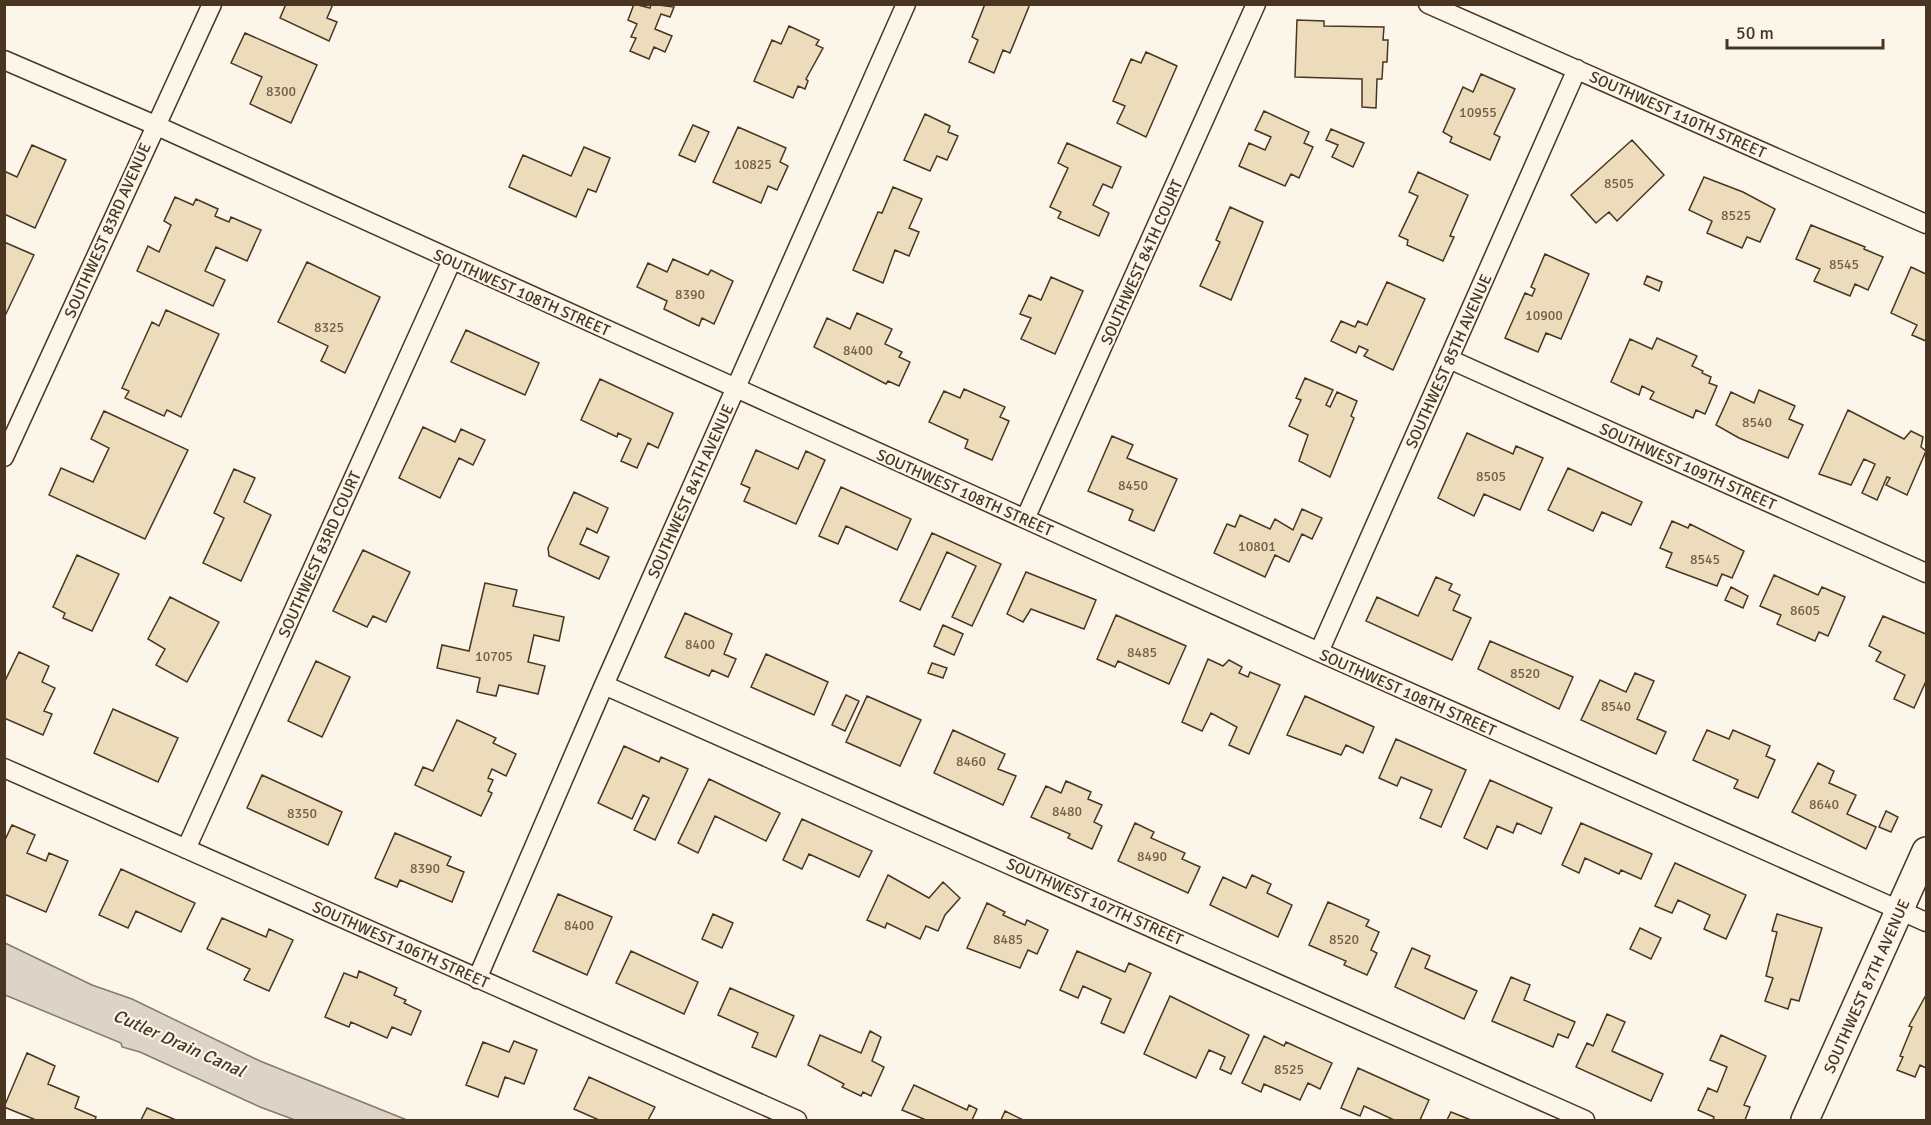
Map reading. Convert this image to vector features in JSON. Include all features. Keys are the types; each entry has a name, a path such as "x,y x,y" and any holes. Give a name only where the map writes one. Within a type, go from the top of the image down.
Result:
{"main road":[{"name":"SOUTHWEST 87TH AVENUE","path":"1805,1120 1926,851"}],"street":[{"name":"SOUTHWEST 83RD AVENUE","path":"4,457 212,4"},
{"name":"SOUTHWEST 84TH AVENUE","path":"477,979 604,685 906,4"},
{"name":"SOUTHWEST 84TH COURT","path":"1025,519 1256,4"},
{"name":"SOUTHWEST 110TH STREET","path":"1428,4 1926,224"},
{"name":"SOUTHWEST 108TH STREET","path":"4,60 155,125 1319,652 1926,922"},
{"name":"SOUTHWEST 85TH AVENUE","path":"1319,652 1577,69"},
{"name":"SOUTHWEST 83RD COURT","path":"186,849 452,260"},
{"name":"SOUTHWEST 109TH STREET","path":"1449,359 1926,573"},
{"name":"SOUTHWEST 107TH STREET","path":"604,685 1586,1120"},
{"name":"SOUTHWEST 106TH STREET","path":"4,768 797,1120"}],"water":[{"name":"Cutler Drain Canal","path":"5,943 92,985 132,999 260,1061 407,1120 295,1120 260,1107 140,1052 122,1047 121,1043 5,995"}],"building":[{"path":"286,4 333,4 327,18 337,22 329,41 280,18"},
{"path":"634,4 650,8 651,4 674,7 670,17 661,14 655,29 672,36 665,52 654,47 649,59 630,51 636,38 631,37 637,24 628,20"},
{"path":"985,4 1030,4 1010,53 1003,50 994,73 969,62 978,40 972,37"},
{"path":"1297,20 1324,21 1324,26 1384,27 1383,40 1388,40 1387,62 1383,62 1382,79 1377,79 1376,108 1362,107 1362,79 1295,77"},
{"path":"789,26 819,40 816,45 823,48 806,79 808,81 805,89 798,86 793,98 754,81 772,40 781,44"},
{"path":"245,33 317,65 291,123 250,104 262,77 231,63"},
{"path":"1146,52 1177,66 1146,137 1117,123 1125,106 1113,101 1131,59 1141,63"},
{"path":"1481,74 1515,89 1494,134 1500,137 1490,160 1450,142 1452,137 1443,132 1463,87 1473,92"},
{"path":"1264,111 1309,132 1304,143 1313,147 1299,178 1291,174 1285,186 1239,166 1249,143 1265,150 1271,137 1255,130"},
{"path":"925,114 950,126 948,132 958,136 947,160 937,156 930,171 904,160"},
{"path":"693,125 709,132 695,162 679,155"},
{"path":"738,127 786,148 780,162 788,166 777,190 768,186 761,203 713,182"},
{"path":"1331,129 1364,143 1353,167 1332,157 1338,145 1326,140"},
{"path":"1632,140 1664,175 1617,221 1609,212 1596,223 1571,195"},
{"path":"1067,143 1121,167 1112,188 1103,184 1093,205 1109,213 1099,236 1058,218 1061,212 1050,207 1068,168 1058,163"},
{"path":"32,145 66,160 35,228 4,214 4,171 17,177"},
{"path":"584,147 610,158 596,192 588,189 576,217 509,187 523,155 571,176"},
{"path":"1418,172 1468,195 1450,236 1454,237 1443,261 1407,245 1408,240 1399,236 1418,196 1409,192"},
{"path":"1704,177 1743,192 1775,209 1760,242 1747,237 1742,248 1707,233 1712,221 1689,210"},
{"path":"893,187 922,199 909,228 919,232 909,256 895,250 883,283 853,270 878,212 882,213"},
{"path":"175,197 193,205 196,199 218,209 215,216 229,222 231,217 261,230 247,261 216,247 205,271 225,280 213,306 137,271 148,246 159,252 171,225 164,221"},
{"path":"1230,207 1263,222 1231,300 1200,286 1220,242 1216,240"},
{"path":"1811,225 1865,247 1864,249 1883,257 1868,290 1855,284 1850,296 1814,281 1820,269 1796,259"},
{"path":"4,242 34,255 4,318"},
{"path":"1545,254 1589,274 1561,339 1546,333 1538,352 1505,338 1525,293 1532,296 1535,289 1531,287"},
{"path":"673,259 708,275 711,270 733,281 714,324 702,318 699,326 664,309 667,301 637,287 648,263 667,272"},
{"path":"307,262 380,297 345,373 321,361 328,346 278,322"},
{"path":"1911,267 1926,274 1926,341 1912,335 1917,325 1891,313"},
{"path":"1647,276 1662,282 1659,291 1644,284"},
{"path":"1051,277 1083,291 1055,354 1021,339 1031,318 1020,314 1029,295 1041,300"},
{"path":"1387,282 1425,299 1393,370 1364,356 1368,350 1359,346 1356,353 1331,341 1341,321 1355,327 1358,321 1367,325"},
{"path":"166,310 219,334 181,417 167,410 164,416 125,398 129,391 122,388 152,322 159,326"},
{"path":"857,313 892,329 885,344 902,352 899,357 910,362 899,386 888,381 886,384 814,347 827,318 850,329"},
{"path":"466,330 539,363 525,395 451,362"},
{"path":"1657,338 1697,356 1692,366 1711,377 1709,383 1717,386 1705,414 1696,410 1693,418 1650,399 1654,392 1642,386 1639,395 1611,382 1630,339 1652,349"},
{"path":"1305,378 1333,390 1326,405 1330,407 1337,392 1357,401 1351,416 1354,418 1330,477 1299,461 1308,435 1289,426 1301,400 1296,398"},
{"path":"600,379 673,413 658,448 648,443 637,468 621,461 631,439 618,433 617,437 581,420"},
{"path":"964,389 1005,407 1000,417 1009,421 992,460 965,448 968,440 929,422 944,391 960,398"},
{"path":"1759,390 1795,406 1789,419 1803,425 1788,458 1739,438 1716,425 1731,392 1754,403"},
{"path":"1848,410 1904,439 1911,431 1923,437 1921,447 1926,451 1907,495 1886,485 1890,478 1887,477 1877,500 1862,493 1875,464 1864,459 1851,485 1819,474"},
{"path":"104,411 188,450 145,539 49,495 61,468 93,482 109,448 91,439"},
{"path":"423,427 455,442 461,429 485,440 473,465 459,458 440,498 399,478"},
{"path":"1467,433 1513,454 1516,446 1543,458 1520,510 1484,494 1474,516 1438,498"},
{"path":"1112,436 1133,445 1127,458 1177,479 1154,531 1129,520 1133,510 1088,491"},
{"path":"756,450 798,469 806,451 825,460 796,524 744,501 750,488 741,484"},
{"path":"1568,468 1642,502 1631,525 1602,512 1593,531 1548,510"},
{"path":"234,469 255,478 244,502 271,515 241,581 203,563 224,518 214,513"},
{"path":"841,487 911,519 897,550 846,526 838,544 819,536"},
{"path":"574,492 608,508 597,533 587,528 580,544 609,557 599,579 549,556 548,548"},
{"path":"1302,509 1322,518 1312,539 1302,534 1289,562 1275,555 1265,577 1214,553 1227,524 1235,527 1240,515 1270,529 1275,519 1293,530"},
{"path":"1672,521 1688,528 1690,524 1744,551 1732,578 1722,574 1717,586 1666,567 1672,553 1660,548"},
{"path":"932,533 1001,564 972,626 952,617 976,566 947,552 920,610 900,601"},
{"path":"363,550 410,572 386,622 373,616 367,627 333,611"},
{"path":"77,555 119,574 92,631 63,618 65,613 53,607"},
{"path":"1026,572 1096,600 1084,629 1031,609 1023,622 1007,614"},
{"path":"1774,575 1818,595 1822,587 1845,597 1828,636 1819,632 1815,641 1777,624 1781,615 1760,606"},
{"path":"1436,577 1452,584 1449,590 1460,595 1453,610 1471,618 1452,660 1366,621 1377,597 1418,616"},
{"path":"485,583 517,590 513,606 564,617 559,641 534,635 528,662 545,666 538,694 499,685 496,696 477,692 480,678 437,668 442,645 469,651"},
{"path":"1731,587 1748,596 1743,608 1725,600"},
{"path":"170,597 219,622 187,682 156,665 165,649 148,639"},
{"path":"685,613 732,634 724,654 736,659 728,677 712,670 709,676 665,657"},
{"path":"1116,615 1186,646 1169,684 1118,661 1115,667 1097,659"},
{"path":"1883,616 1926,634 1926,681 1914,708 1894,699 1905,675 1876,661 1881,652 1869,646"},
{"path":"943,625 963,634 954,655 934,646"},
{"path":"1490,641 1573,677 1559,709 1478,669"},
{"path":"19,652 49,666 42,682 55,688 44,711 52,714 43,735 4,718 4,683"},
{"path":"766,654 828,682 814,715 751,687"},
{"path":"1208,659 1223,666 1229,660 1242,667 1239,673 1248,677 1250,672 1280,685 1249,754 1229,745 1237,727 1211,713 1202,731 1182,722"},
{"path":"316,661 350,677 322,737 288,721"},
{"path":"932,663 947,668 943,678 928,673"},
{"path":"1635,673 1654,681 1637,719 1666,732 1656,754 1581,720 1600,680 1626,692"},
{"path":"846,695 859,701 845,731 832,725"},
{"path":"867,696 921,720 900,766 846,742"},
{"path":"1305,696 1374,727 1363,753 1346,745 1341,755 1287,735"},
{"path":"113,709 178,738 158,782 94,753"},
{"path":"457,720 496,738 493,743 516,754 506,776 492,769 488,778 493,780 488,791 492,793 481,816 415,785 423,767 433,771"},
{"path":"953,730 1005,754 998,769 1016,776 1003,805 934,773"},
{"path":"1707,730 1729,739 1733,730 1770,746 1766,756 1775,760 1758,798 1734,788 1738,780 1693,760"},
{"path":"1396,739 1466,770 1441,827 1420,818 1432,790 1401,777 1397,786 1379,778"},
{"path":"624,746 659,762 661,757 688,769 655,840 634,830 649,798 643,795 632,819 598,803"},
{"path":"1818,763 1834,771 1829,783 1856,795 1847,814 1876,827 1866,849 1792,812"},
{"path":"262,775 342,812 328,845 247,808"},
{"path":"709,779 780,813 766,841 715,816 698,853 678,843"},
{"path":"1490,780 1552,808 1541,834 1517,823 1513,833 1497,826 1487,849 1464,838"},
{"path":"1066,781 1091,792 1088,799 1102,805 1094,822 1102,826 1092,849 1068,838 1070,834 1031,817 1046,786 1061,793"},
{"path":"1886,811 1898,817 1891,832 1879,827"},
{"path":"802,819 872,851 859,877 809,854 802,869 783,860"},
{"path":"1135,823 1154,832 1151,838 1185,853 1182,859 1200,867 1188,893 1118,861"},
{"path":"1581,823 1652,854 1641,879 1621,870 1619,874 1585,858 1579,873 1562,865"},
{"path":"12,825 35,835 27,853 46,861 49,853 68,861 46,912 4,894 4,842"},
{"path":"395,833 451,857 447,865 464,872 452,902 400,880 397,887 375,878"},
{"path":"1675,863 1746,895 1726,939 1704,929 1710,915 1678,900 1672,913 1655,906"},
{"path":"121,869 195,903 181,932 136,911 128,928 99,915"},
{"path":"888,875 929,898 943,882 960,898 945,915 938,931 926,926 920,939 887,923 885,928 867,920"},
{"path":"1252,875 1271,884 1267,893 1292,905 1278,937 1210,905 1223,877 1246,888"},
{"path":"558,894 612,917 587,975 533,951"},
{"path":"1328,902 1369,920 1366,926 1379,932 1371,950 1377,953 1367,975 1344,965 1346,961 1309,945"},
{"path":"987,903 1005,912 1003,915 1025,925 1027,920 1048,930 1037,954 1028,950 1020,968 967,948"},
{"path":"713,914 733,923 722,948 702,939"},
{"path":"1777,914 1822,928 1799,1001 1791,999 1788,1009 1765,1001 1773,978 1766,976 1777,932 1772,931"},
{"path":"222,918 266,937 269,929 293,940 269,991 244,980 250,969 207,949"},
{"path":"1640,928 1661,938 1651,959 1630,949"},
{"path":"1412,948 1430,956 1425,968 1477,991 1464,1019 1395,987"},
{"path":"631,951 698,982 684,1014 616,983"},
{"path":"1077,951 1125,972 1129,963 1151,973 1124,1033 1101,1023 1111,999 1083,986 1078,998 1060,990"},
{"path":"359,971 397,988 394,995 406,1000 404,1003 421,1011 411,1035 392,1027 387,1038 351,1022 349,1027 325,1017 344,973 357,978"},
{"path":"1511,977 1530,985 1524,1000 1575,1022 1568,1038 1558,1034 1553,1047 1492,1021"},
{"path":"730,988 794,1016 776,1057 752,1047 758,1033 718,1015"},
{"path":"1926,995 1926,1068 1920,1065 1915,1077 1897,1070 1912,1027 1909,1026"},
{"path":"1170,996 1249,1035 1231,1074 1220,1069 1225,1057 1209,1050 1196,1078 1144,1054"},
{"path":"1607,1014 1625,1022 1612,1051 1663,1074 1651,1101 1576,1067 1587,1043 1593,1046"},
{"path":"870,1031 881,1037 872,1061 884,1067 871,1096 863,1092 861,1096 842,1087 844,1084 808,1065 820,1035 861,1053"},
{"path":"1721,1035 1766,1056 1744,1105 1750,1107 1745,1120 1713,1120 1714,1117 1698,1110 1708,1088 1717,1092 1727,1067 1710,1060"},
{"path":"1264,1036 1284,1046 1286,1042 1332,1063 1320,1089 1308,1083 1300,1100 1264,1084 1261,1092 1242,1083"},
{"path":"514,1041 537,1050 524,1084 505,1077 498,1097 466,1085 483,1042 509,1052"},
{"path":"27,1053 55,1066 48,1084 79,1097 75,1108 96,1117 95,1120 36,1120 4,1107"},
{"path":"1358,1068 1429,1100 1420,1120 1394,1120 1364,1106 1360,1116 1341,1108"},
{"path":"589,1077 655,1107 648,1120 599,1120 574,1109"},
{"path":"914,1085 967,1110 969,1105 977,1109 972,1120 926,1120 902,1110"},
{"path":"147,1108 176,1120 141,1120"},
{"path":"1005,1111 1023,1120 1001,1120"},
{"path":"1451,1112 1471,1120 1447,1120"}]}
